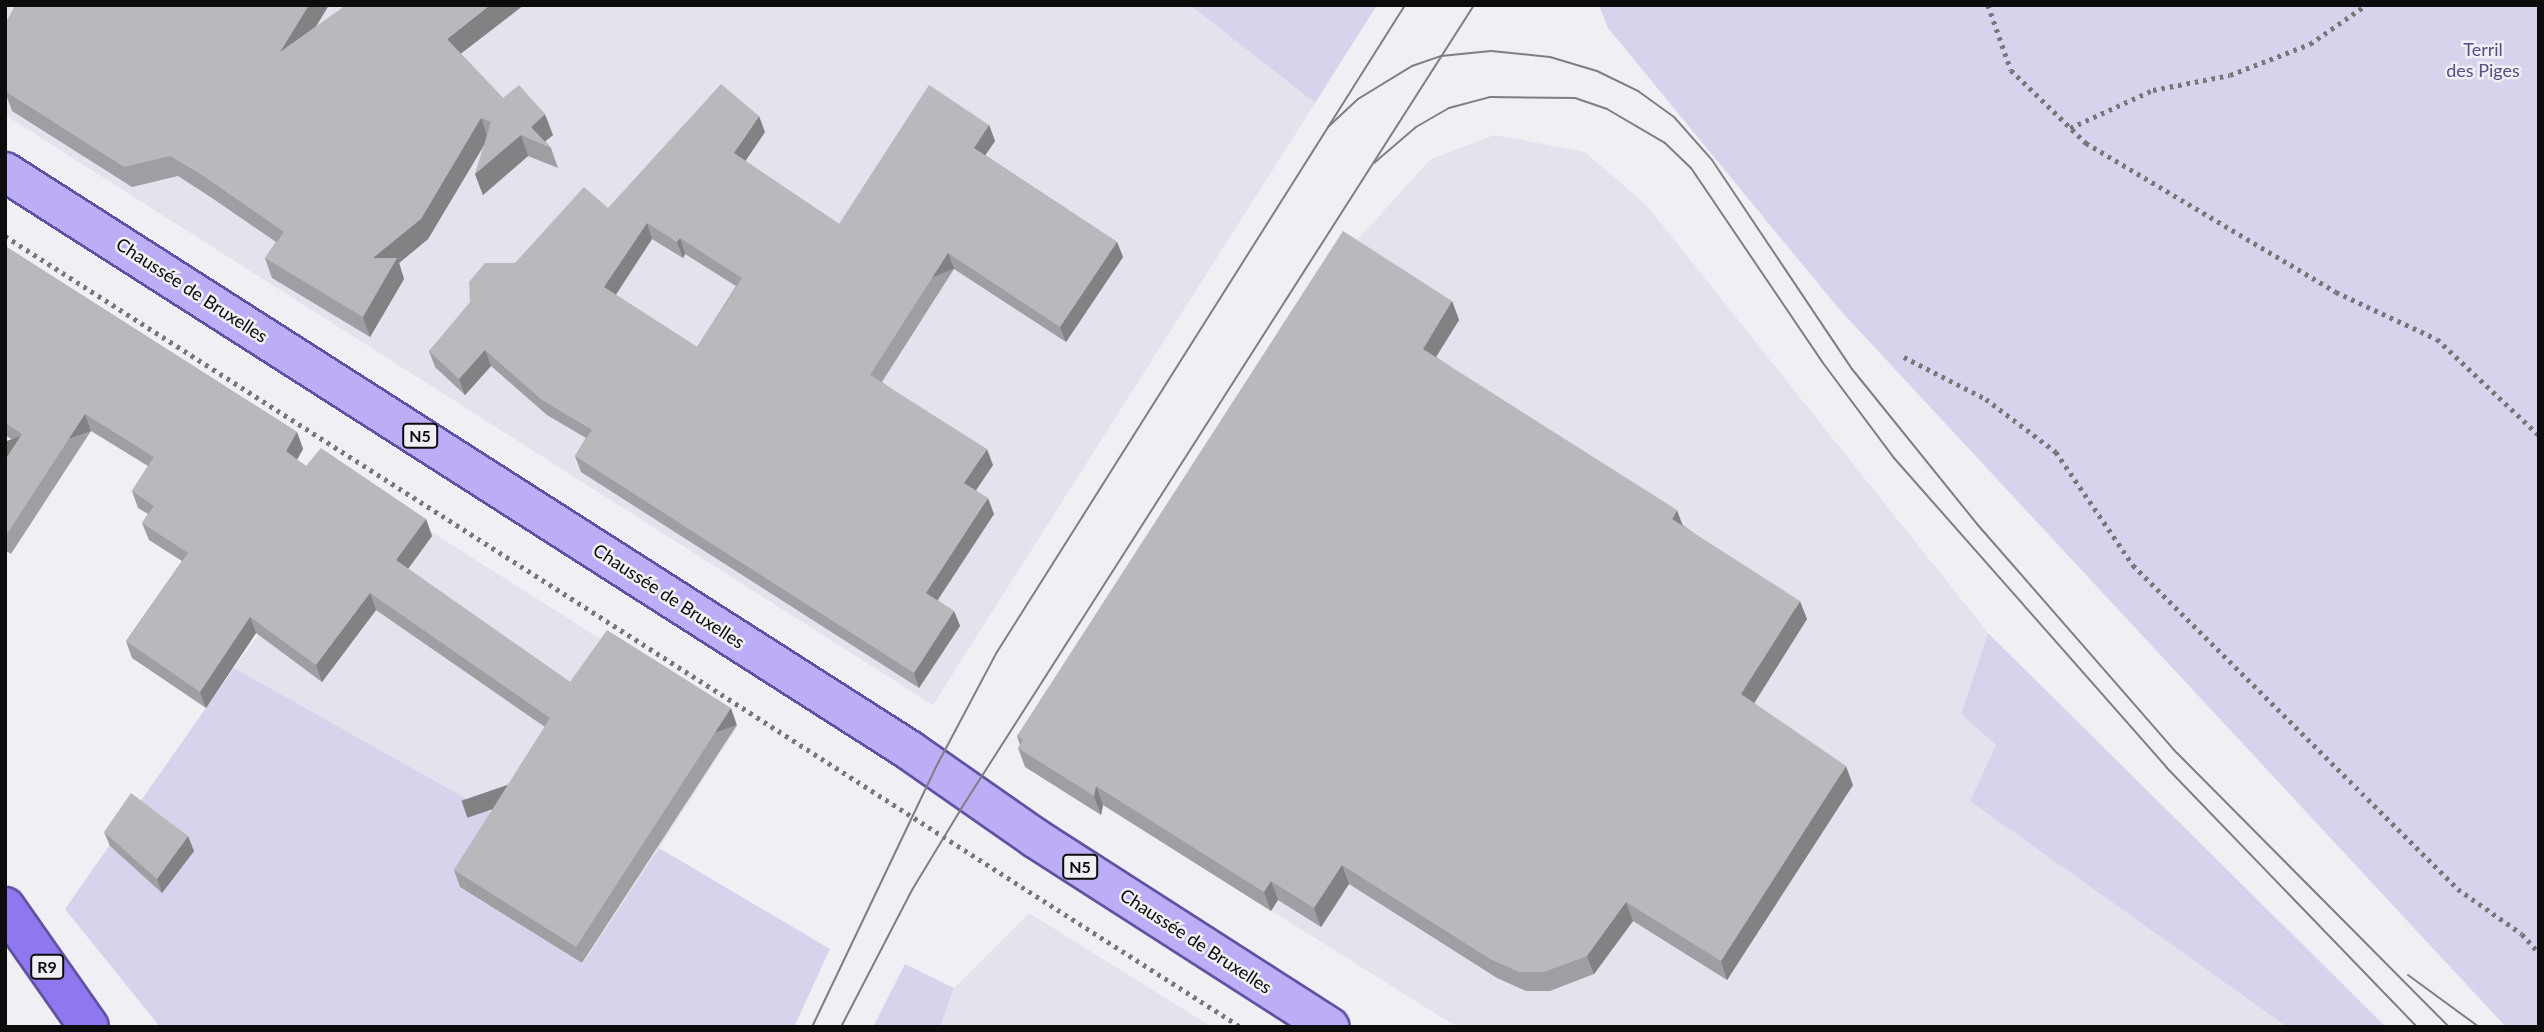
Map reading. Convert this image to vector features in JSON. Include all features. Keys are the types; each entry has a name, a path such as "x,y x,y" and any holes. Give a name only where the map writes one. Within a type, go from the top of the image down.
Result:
{"highway":[{"name":"R9","path":"5,907 89,1027"}],"main road":[{"name":"Chaussée de Bruxelles","path":"5,172 909,750 1035,838 1329,1027"}],"path":[{"path":"1988,5 2011,70 2086,144 2220,227 2336,292 2437,339 2539,435"},
{"path":"2070,128 2152,90 2230,75 2310,44 2366,5"},
{"path":"5,236 1241,1027"},
{"path":"1904,357 1986,399 2056,452 2133,565 2458,889 2522,934 2539,953"}],"shaded area":[{"path":"5,5 1190,5 1315,103 933,705 5,115"},
{"path":"1495,135 1585,152 1648,207 1988,633 1961,714 1996,745 1970,801 2287,1027 1457,1027 1023,755 1350,248 1431,159"},
{"path":"373,495 738,726 584,964 461,888 504,821 234,668 309,566"},
{"path":"1029,913 1212,1027 940,1027 954,988"}],"green space":[{"path":"1190,5 1377,5 1315,103"},
{"name":"Terril des Piges","path":"1599,5 2539,5 2539,1027 2506,1027 1839,309 1608,28"},
{"path":"1988,633 2386,1027 2287,1027 1970,801 1996,745 1961,714"},
{"path":"234,668 504,820 461,888 583,964 659,848 830,949 794,1027 160,1027 65,909"},
{"path":"905,964 954,988 940,1027 873,1027"}],"building":[{"path":"17,5 309,5 280,52 346,5 490,5 447,39 503,98 519,85 545,114 531,127 551,148 521,135 475,174 491,122 481,118 421,219 373,258 397,258 363,317 265,258 284,232 202,175 170,156 124,167 5,91 5,24"},
{"path":"721,84 759,116 734,153 839,224 929,85 989,125 974,148 1117,242 1060,327 948,253 870,375 987,449 964,483 988,498 926,593 954,611 914,673 575,456 592,430 542,400 485,350 459,379 429,351 470,302 469,282 485,263 515,263 584,187 608,208","holes":["647,223 677,242 680,238 742,278 697,347 604,287"]},
{"path":"1343,231 1452,301 1423,349 1677,510 1672,519 1800,601 1741,694 1846,766 1721,961 1626,902 1587,956 1544,972 1519,972 1490,959 1342,865 1314,908 1271,881 1264,892 1096,786 1094,796 1018,748 1023,740 1017,736"},
{"path":"5,246 297,432 286,451 306,466 321,448 426,519 396,560 570,682 607,630 731,708 576,947 454,870 550,718 370,593 316,665 250,617 200,692 126,641 188,553 142,523 154,506 132,491 154,457 85,414 5,537 5,460 22,434 5,423"},
{"path":"131,793 188,836 157,879 104,832"}],"tram line":[{"path":"812,1027 936,767 997,652 1405,5"},
{"path":"841,1027 912,890 966,801 1474,5"},
{"path":"1328,127 1358,99 1412,66 1441,56 1491,51 1550,57 1597,71 1638,91 1674,117 1712,160 1852,369 1977,524 2177,753 2449,1027"},
{"path":"1374,163 1416,127 1449,108 1490,97 1575,98 1607,109 1665,143 1691,168 1823,363 1894,458 2166,767 2417,1027"},
{"path":"2408,975 2479,1027"}]}
